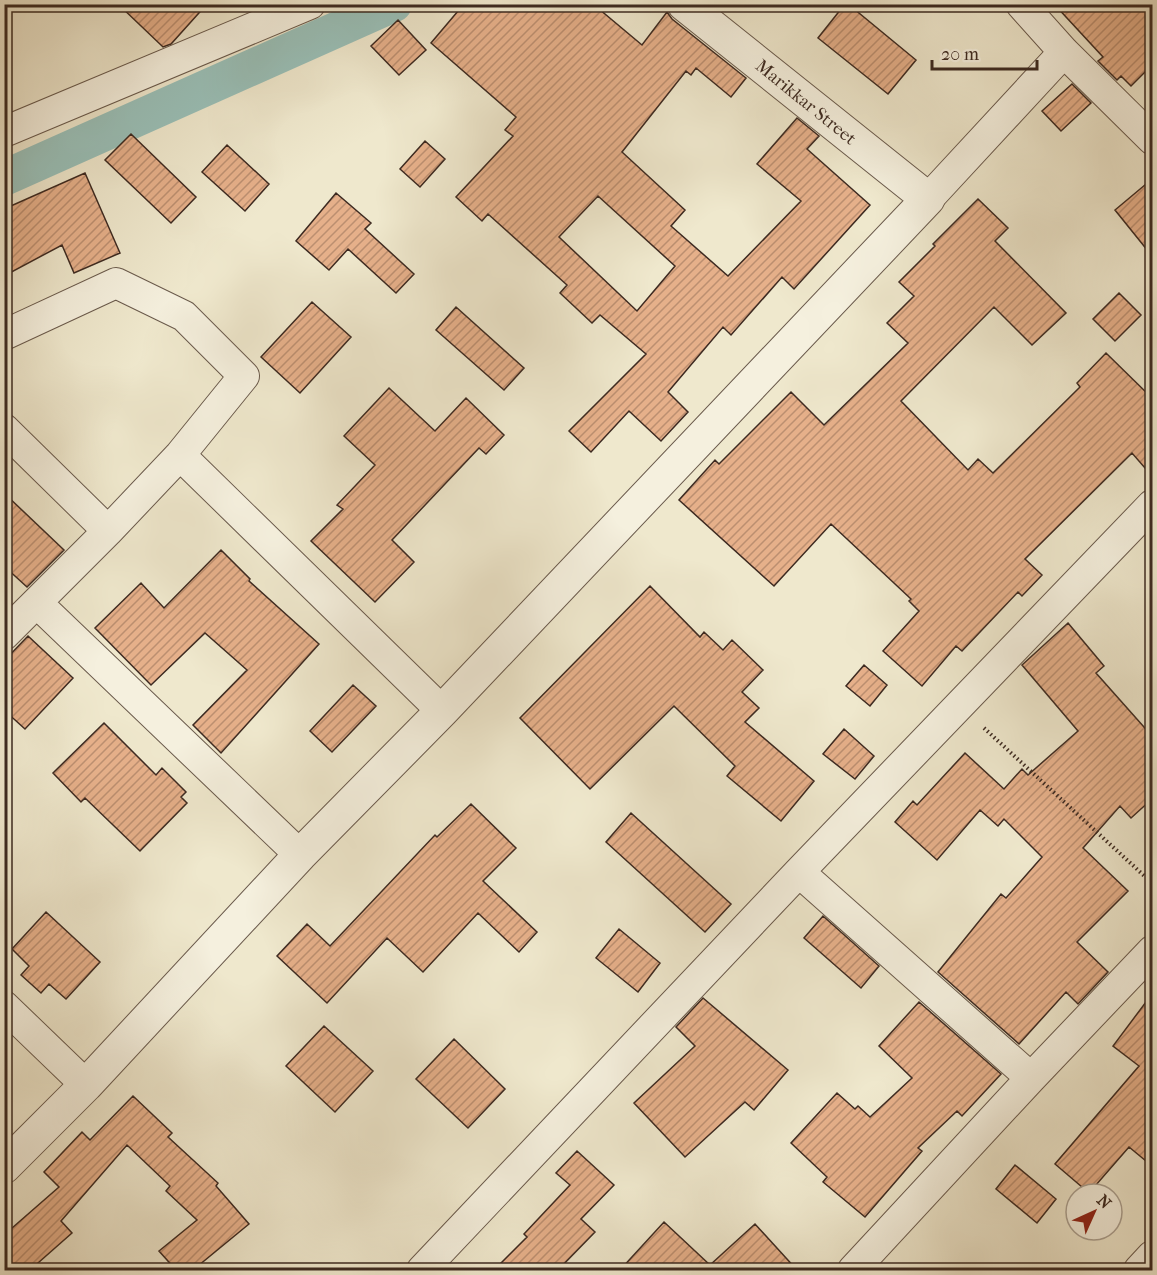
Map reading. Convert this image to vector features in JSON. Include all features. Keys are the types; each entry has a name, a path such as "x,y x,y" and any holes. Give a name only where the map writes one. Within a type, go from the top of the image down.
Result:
{"street":[{"name":"Marikkar Street","path":"684,4 928,199"},
{"path":"1021,4 1064,52 1152,137"},
{"path":"4,132 294,8"},
{"path":"4,1167 86,1085 300,855 442,711 928,199 1064,52"},
{"path":"4,335 116,283 184,316 244,376 180,455 4,635"},
{"path":"4,429 108,531"},
{"path":"180,455 442,711"},
{"path":"422,1270 799,872 1152,505"},
{"path":"37,603 300,855"},
{"path":"799,872 1031,1078"},
{"path":"853,1270 1152,951"},
{"path":"4,1006 86,1085"},
{"path":"1139,1270 1152,1256"}],"path":[{"path":"959,705 1152,883"}],"building":[{"path":"118,4 207,4 171,44 163,47"},
{"path":"464,4 593,4 642,45 667,12 672,19 746,78 731,97 696,68 691,75 686,71 622,152 685,210 671,226 728,276 801,201 757,164 797,118 819,136 807,149 870,205 794,289 782,277 731,335 723,327 668,392 688,412 661,441 629,411 591,452 569,431 646,354 600,315 592,323 560,293 567,285 488,214 482,221 456,197 513,136 505,130 516,117 431,43","holes":["598,196 675,266 637,311 559,237"]},
{"path":"845,4 848,4 916,60 888,94 818,38"},
{"path":"1054,4 1152,4 1152,65 1131,86 1121,76 1117,80 1098,61 1103,57"},
{"path":"398,20 426,50 399,75 371,46"},
{"path":"1072,84 1091,103 1061,131 1042,111"},
{"path":"131,134 196,197 171,223 105,160"},
{"path":"425,141 445,159 420,187 400,169"},
{"path":"227,145 269,184 245,211 202,172"},
{"path":"85,173 120,253 74,273 62,245 4,276 4,209"},
{"path":"1152,179 1152,256 1115,210"},
{"path":"336,193 371,223 365,229 414,274 396,293 348,249 329,270 296,241"},
{"path":"978,199 1008,228 995,241 1066,313 1032,345 994,307 901,401 968,470 978,459 993,473 1080,387 1077,383 1106,353 1152,398 1152,476 1132,453 1025,559 1042,575 1022,596 1018,592 962,651 956,646 922,686 883,651 919,611 909,601 911,599 831,524 774,586 679,500 715,460 719,464 791,392 824,425 908,343 887,323 914,296 899,282"},
{"path":"1119,293 1141,315 1115,341 1093,319"},
{"path":"312,302 351,337 300,393 261,357"},
{"path":"456,307 524,368 504,390 436,330"},
{"path":"389,388 435,431 466,398 504,435 486,454 479,448 392,540 414,562 375,602 311,541 343,509 337,505 375,465 344,436"},
{"path":"4,493 64,550 27,587 4,566"},
{"path":"221,550 250,579 249,581 319,644 221,753 193,725 247,670 205,633 151,685 95,628 141,583 164,608"},
{"path":"650,586 700,637 704,632 723,650 732,640 763,670 742,692 759,708 745,722 814,781 781,821 727,776 735,766 674,706 590,789 520,718"},
{"path":"1068,623 1104,666 1096,673 1152,736 1152,799 1131,818 1120,806 1083,848 1128,891 1077,942 1108,972 1078,1004 1066,992 1019,1044 938,972 1001,894 1006,898 1042,857 1004,819 998,826 980,810 937,860 895,822 913,801 917,805 965,753 1004,789 1022,769 1028,775 1078,731 1022,665"},
{"path":"28,636 73,678 25,729 4,710 4,661"},
{"path":"864,665 887,685 870,706 846,686"},
{"path":"353,685 376,706 332,752 310,731"},
{"path":"104,723 156,775 162,768 186,792 181,797 187,803 140,851 85,798 81,802 53,773"},
{"path":"844,729 874,756 855,779 823,754"},
{"path":"471,804 516,848 483,881 537,932 519,952 478,913 423,972 387,938 327,1003 277,956 307,924 330,946 435,835 437,837"},
{"path":"631,813 731,904 705,932 606,842"},
{"path":"46,912 100,962 66,999 49,984 41,993 21,975 29,966 12,949"},
{"path":"823,916 879,966 861,988 804,938"},
{"path":"619,929 660,963 638,992 596,958"},
{"path":"1152,994 1152,1166 1129,1147 1099,1182 1076,1182 1055,1164 1139,1066 1113,1046"},
{"path":"703,998 788,1070 754,1110 745,1102 685,1157 634,1103 695,1046 676,1027"},
{"path":"919,1002 1001,1074 962,1116 957,1111 918,1148 922,1151 865,1217 823,1182 827,1177 791,1143 837,1093 855,1109 858,1106 870,1117 912,1078 879,1046"},
{"path":"324,1026 373,1071 335,1112 286,1066"},
{"path":"454,1039 505,1089 468,1128 416,1079"},
{"path":"133,1096 172,1133 168,1137 218,1183 216,1186 249,1224 193,1270 176,1270 159,1251 197,1220 166,1191 170,1186 127,1145 61,1221 72,1233 30,1270 4,1270 4,1235 59,1187 44,1172 82,1132 90,1140"},
{"path":"577,1151 614,1185 581,1219 595,1232 558,1270 494,1270 527,1237 524,1234 570,1185 556,1173"},
{"path":"1015,1165 1056,1199 1037,1223 996,1189"},
{"path":"664,1222 710,1265 755,1224 797,1270 620,1270"}],"waterway":[{"path":"4,178 394,4"}]}
